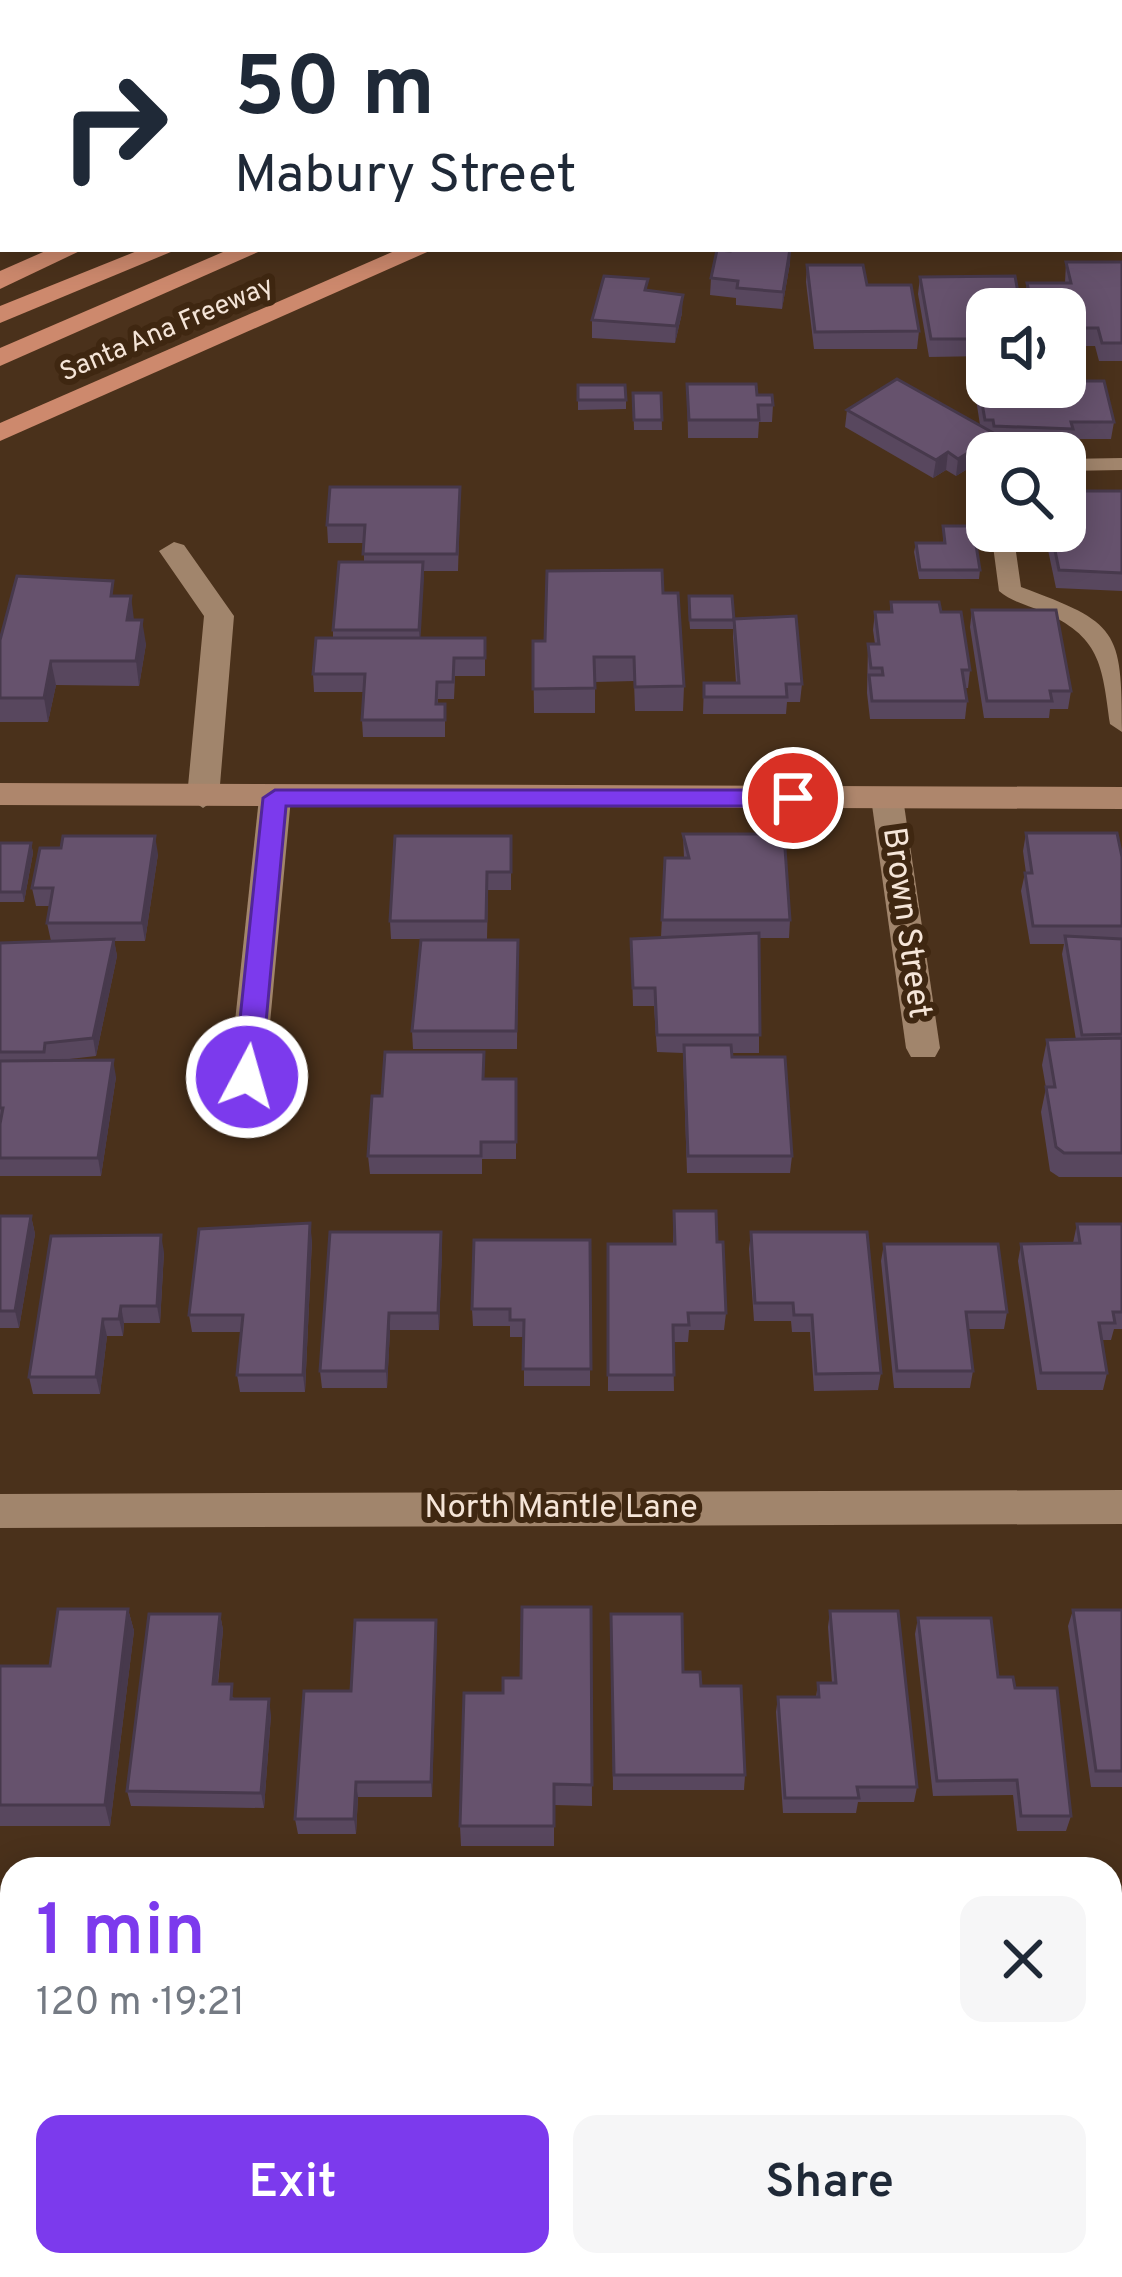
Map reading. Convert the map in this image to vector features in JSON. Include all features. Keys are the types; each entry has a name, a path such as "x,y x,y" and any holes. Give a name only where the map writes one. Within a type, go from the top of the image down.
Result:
{"highway":[{"path":"0,281 64,252"},
{"path":"0,316 158,252"},
{"name":"Santa Ana Freeway","path":"0,358 245,252"},
{"name":"Santa Ana Freeway","path":"0,434 414,252"}],"street":[{"path":"174,551 219,616 202,797"},
{"path":"0,794 1122,798"},
{"path":"247,1077 275,798"},
{"name":"Brown Street","path":"887,798 923,1048"},
{"name":"North Mantle Lane","path":"0,1511 1122,1508"}],"lane":[{"path":"1086,465 1122,464"},
{"path":"1005,552 1010,590 1084,619 1111,653 1122,724"}],"building":[{"path":"717,252 790,252 783,292 737,288 738,281 711,278"},
{"path":"1066,262 1122,262 1122,343 1102,343 1098,328 1086,328 1086,288 1028,288 1027,283 1071,283"},
{"path":"807,265 863,265 867,285 911,285 919,331 815,332"},
{"path":"604,276 648,279 645,290 683,295 676,326 592,320"},
{"path":"1015,276 1017,288 966,288 966,339 931,339 920,277"},
{"path":"897,379 992,432 966,432 966,454 958,459 948,452 936,460 847,410"},
{"path":"1086,381 1104,381 1114,422 1071,422 1073,429 994,426 993,420 985,420 983,408 1086,408"},
{"path":"687,384 756,384 757,395 772,395 773,405 758,405 759,420 689,420"},
{"path":"578,385 625,385 626,400 578,400"},
{"path":"633,393 661,393 662,420 634,420"},
{"path":"330,487 460,487 457,554 363,554 365,525 327,525"},
{"path":"1086,491 1122,491 1122,573 1059,570 1055,552 1086,552"},
{"path":"943,526 966,526 966,552 977,552 980,570 920,570 916,543 945,543"},
{"path":"339,562 423,562 419,630 333,630"},
{"path":"662,570 663,593 678,593 684,686 635,687 634,657 594,657 595,688 533,689 533,641 545,641 547,571"},
{"path":"17,576 113,581 111,596 131,596 127,620 142,620 136,661 51,661 44,698 0,698 0,640"},
{"path":"689,596 732,596 734,620 690,620"},
{"path":"891,602 939,602 941,612 961,612 970,670 962,670 967,701 872,701 869,675 883,675 882,668 871,668 868,644 879,644 875,612 892,612"},
{"path":"972,610 1056,610 1071,691 1050,691 1052,701 987,701"},
{"path":"796,616 802,684 786,684 787,697 704,697 704,683 739,683 734,619"},
{"path":"316,638 485,638 485,658 454,658 453,682 437,682 436,704 445,704 445,720 362,720 365,674 313,674"},
{"path":"1026,833 1117,833 1122,857 1122,926 1033,926 1025,873 1032,873"},
{"path":"683,834 784,834 790,920 662,920 665,858 689,858"},
{"path":"63,836 155,836 142,923 47,923 53,888 32,888 40,848 61,848"},
{"path":"395,836 511,836 511,872 487,872 486,921 390,921"},
{"path":"0,843 31,843 22,892 0,892"},
{"path":"759,933 760,1035 657,1035 655,988 633,988 631,939"},
{"path":"1065,936 1122,939 1122,1034 1082,1035"},
{"path":"114,939 93,1038 45,1043 44,1052 0,1052 0,943"},
{"path":"421,940 518,940 516,1031 412,1031"},
{"path":"1122,1038 1122,1153 1064,1153 1056,1147 1046,1087 1055,1087 1047,1040"},
{"path":"684,1045 731,1045 732,1057 785,1057 792,1156 688,1156"},
{"path":"385,1052 484,1052 483,1079 516,1079 516,1142 481,1142 481,1156 368,1156 372,1096 382,1096"},
{"path":"113,1060 98,1158 0,1158 0,1061"},
{"path":"674,1211 716,1211 717,1242 723,1242 726,1313 688,1313 689,1325 673,1325 674,1375 608,1375 608,1244 675,1244"},
{"path":"0,1216 31,1216 15,1311 0,1311"},
{"path":"310,1223 303,1375 237,1375 243,1315 189,1315 199,1229"},
{"path":"1077,1224 1122,1224 1122,1312 1113,1312 1115,1323 1099,1323 1107,1373 1041,1373 1021,1244 1080,1243"},
{"path":"330,1232 441,1232 438,1313 389,1313 386,1371 320,1371"},
{"path":"751,1232 867,1232 881,1373 816,1374 812,1315 794,1315 793,1303 755,1303"},
{"path":"161,1235 157,1306 121,1306 119,1319 103,1319 96,1377 29,1377 51,1236"},
{"path":"474,1240 590,1240 591,1369 523,1369 524,1320 510,1320 510,1309 472,1309"},
{"path":"884,1244 998,1244 1007,1312 966,1312 973,1371 897,1371"},
{"path":"522,1607 591,1607 592,1785 554,1784 554,1826 460,1826 464,1693 503,1693 503,1678 521,1678"},
{"path":"58,1609 128,1609 105,1805 0,1805 0,1666 50,1666"},
{"path":"1073,1610 1122,1610 1122,1771 1096,1771"},
{"path":"830,1611 898,1611 917,1787 857,1787 859,1798 785,1798 778,1697 819,1697 818,1683 836,1683"},
{"path":"149,1614 220,1614 213,1684 232,1684 231,1699 269,1699 261,1793 127,1791"},
{"path":"611,1614 682,1614 683,1672 700,1672 701,1686 741,1686 745,1775 614,1775"},
{"path":"918,1618 991,1618 998,1677 1013,1677 1015,1688 1057,1688 1071,1816 1021,1816 1017,1780 937,1781"},
{"path":"355,1620 436,1620 431,1782 356,1782 354,1819 295,1819 304,1691 351,1691"}],"route":[{"path":"247,1077 275,798 793,798"}]}
